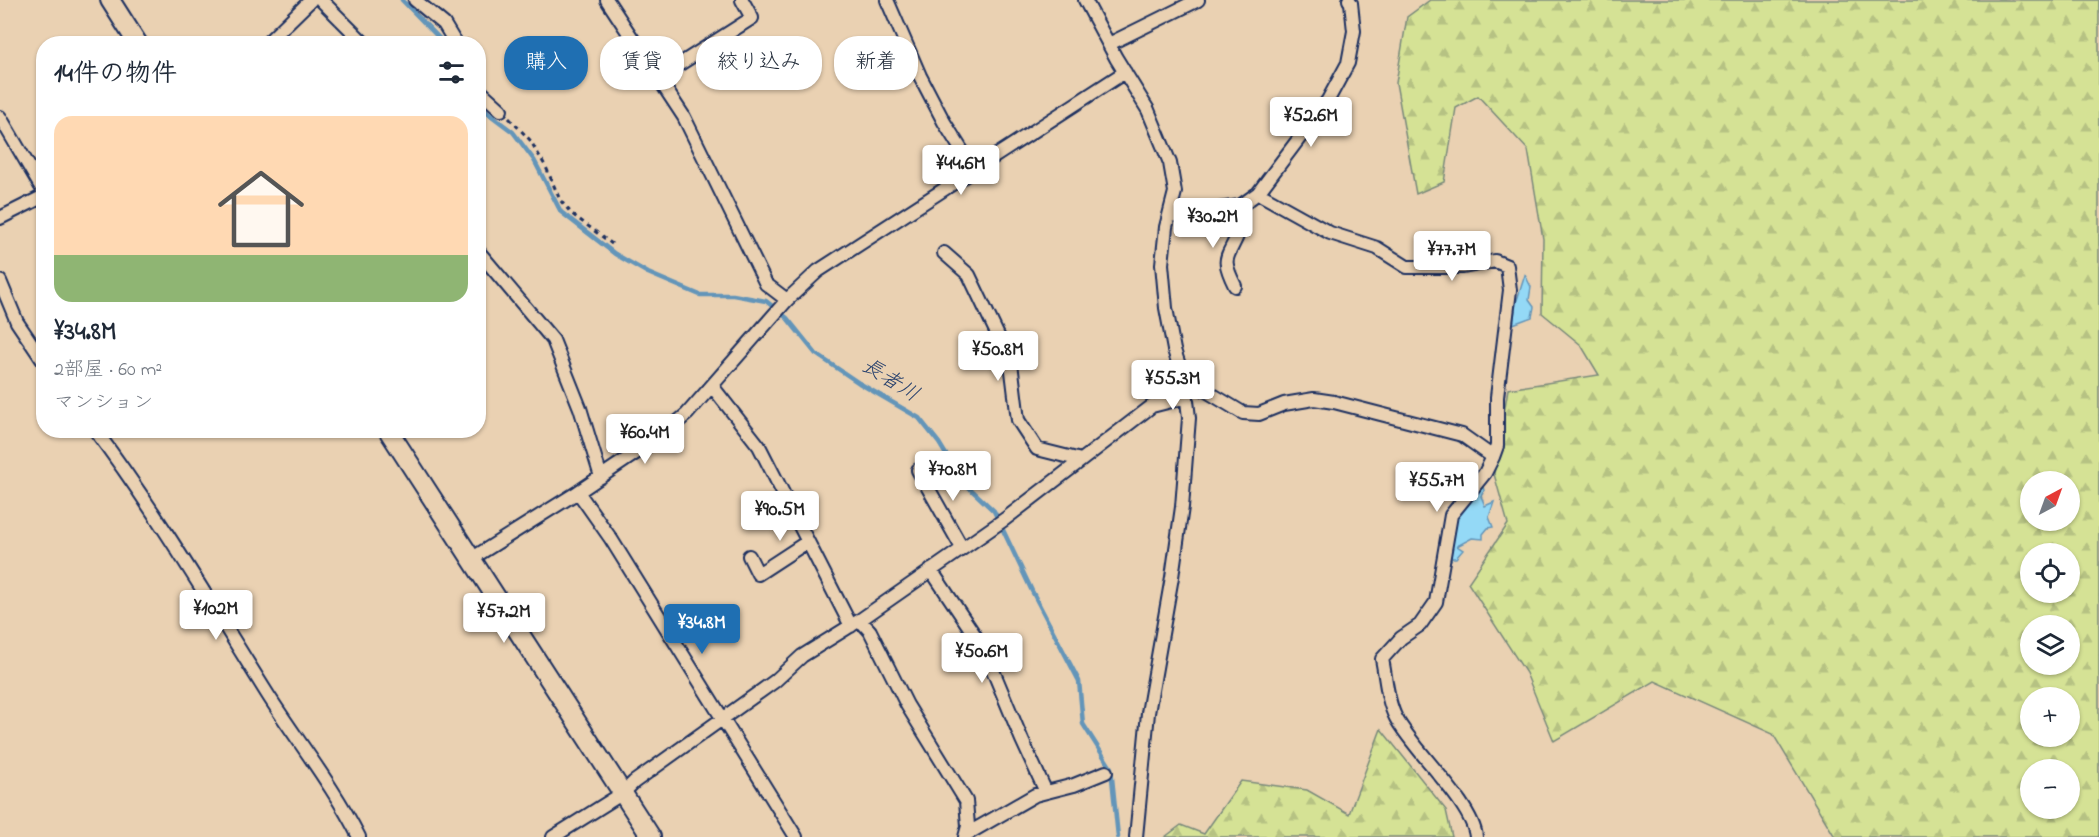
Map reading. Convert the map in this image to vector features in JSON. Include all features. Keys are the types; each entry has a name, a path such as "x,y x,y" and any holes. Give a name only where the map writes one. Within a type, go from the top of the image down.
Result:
{"street":[{"path":"110,0 133,36"},
{"path":"275,36 311,0"},
{"path":"321,0 356,36"},
{"path":"415,0 444,24 451,36"},
{"path":"607,0 631,36"},
{"path":"684,61 752,18 742,0"},
{"path":"887,0 920,76 944,122 974,170"},
{"path":"1086,0 1125,72 1149,110 1170,163 1175,192 1162,264 1174,350 1185,383 1190,418 1182,507 1148,713 1136,837"},
{"path":"1109,44 1198,0"},
{"path":"1169,216 1240,206 1258,193 1328,99 1348,63 1354,31 1349,0"},
{"path":"471,559 578,492 661,436 687,414 785,302 818,271 1125,72"},
{"path":"666,90 684,117 766,284 785,302"},
{"path":"486,97 501,111"},
{"path":"0,117 36,180"},
{"path":"1258,193 1330,232 1377,248 1407,267 1463,267 1495,261 1507,266 1510,290 1497,397 1497,446 1485,473 1451,515 1436,602 1420,625 1401,638 1383,659 1395,717 1460,802 1475,828 1476,837"},
{"path":"0,218 36,198"},
{"path":"1235,286 1227,269 1227,253 1240,229 1240,206"},
{"path":"944,253 969,275 998,334 1011,363 1018,420 1037,449 1081,460"},
{"path":"486,260 553,340 580,408 601,477"},
{"path":"0,281 17,322 36,350"},
{"path":"1185,383 1203,389 1243,413 1259,414 1284,404 1314,399 1334,402 1462,435 1493,457"},
{"path":"712,386 759,446 807,542 856,623 870,631 907,705 966,801 966,835"},
{"path":"553,837 623,793 634,782 775,681 802,656 856,623 1005,519 1152,406 1187,397"},
{"path":"101,438 130,478 278,710 349,816 359,837"},
{"path":"393,438 651,837"},
{"path":"918,470 962,548"},
{"path":"578,492 611,539 724,717 796,837"},
{"path":"749,556 758,574 807,542"},
{"path":"931,570 984,649 1046,792"},
{"path":"966,835 1035,795 1074,785 1106,772"}],"path":[{"path":"501,111 530,140 546,167 560,200 572,214 612,244"}],"green space":[{"path":"1430,0 2099,0 2099,837 1835,837 1773,734 1655,681 1554,741 1526,673 1468,583 1508,524 1494,474 1508,389 1599,375 1581,345 1542,313 1543,239 1528,150 1478,96 1456,108 1444,182 1416,194 1396,83 1407,17"},
{"path":"1381,729 1446,810 1452,837 1165,837 1181,825 1204,834 1241,781 1307,790 1349,814"}],"water":[{"path":"1525,275 1531,287 1529,300 1534,307 1532,317 1513,324 1516,303"},
{"path":"1483,486 1484,491 1481,496 1485,506 1494,502 1489,517 1493,527 1488,528 1483,534 1483,539 1472,538 1457,546 1463,550 1456,558 1452,558 1448,565 1457,517"}],"waterway":[{"name":"長者川","path":"402,0 437,36"},
{"name":"長者川","path":"486,111 513,132 534,160 561,212 615,254 648,273 700,295 733,295 766,301 787,318 816,354 859,383 919,418 939,443 962,481 994,511 1079,681 1083,724 1111,768 1118,837"}]}
